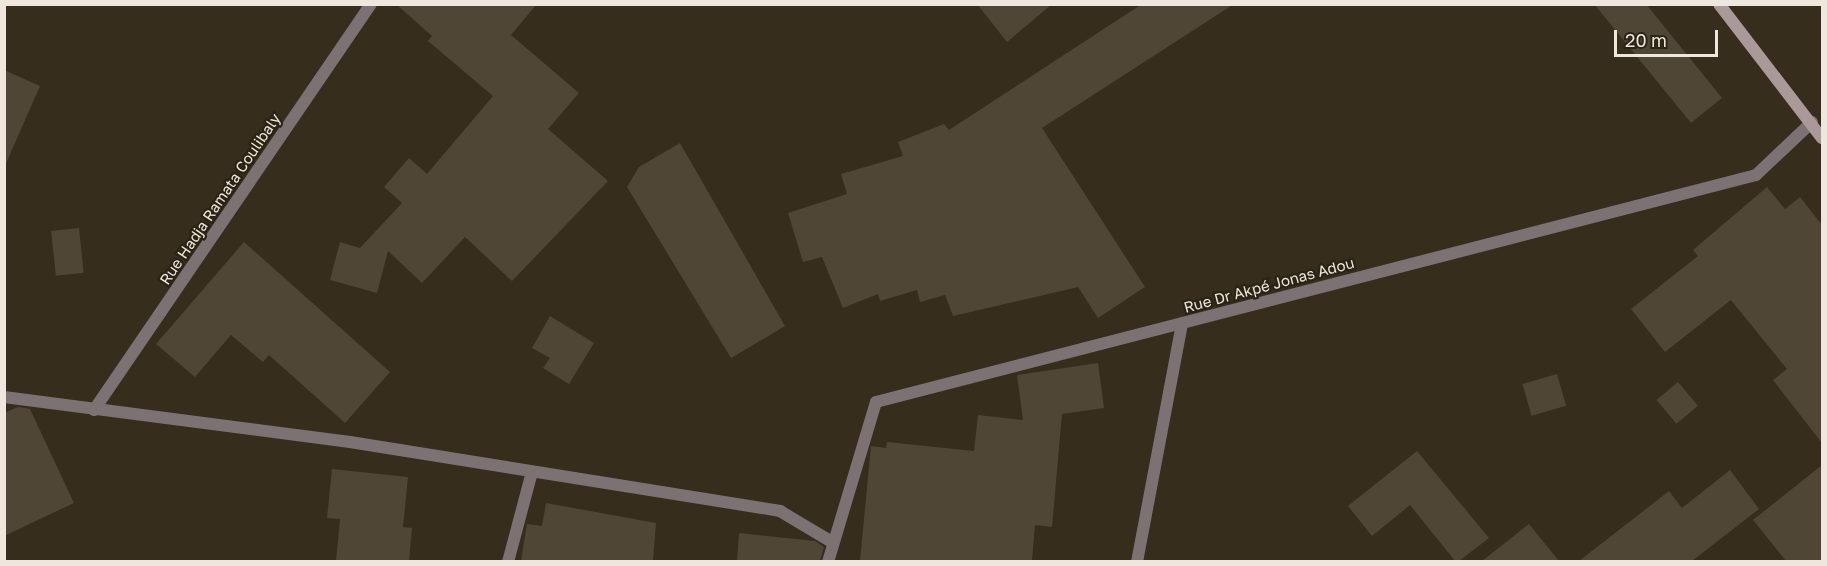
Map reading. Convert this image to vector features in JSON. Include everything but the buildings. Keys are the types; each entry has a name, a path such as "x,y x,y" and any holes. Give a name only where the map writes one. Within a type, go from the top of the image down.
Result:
{"street":[{"name":"Rue Hadja Ramata Coulibaly","path":"94,410 371,4"},
{"path":"1719,4 1822,137"},
{"name":"Rue Dr Akpé Jonas Adou","path":"828,561 876,402 1756,175 1812,122"},
{"path":"1137,561 1182,323"},
{"path":"4,397 350,442 780,511 832,543"},
{"path":"508,561 532,472"}]}
